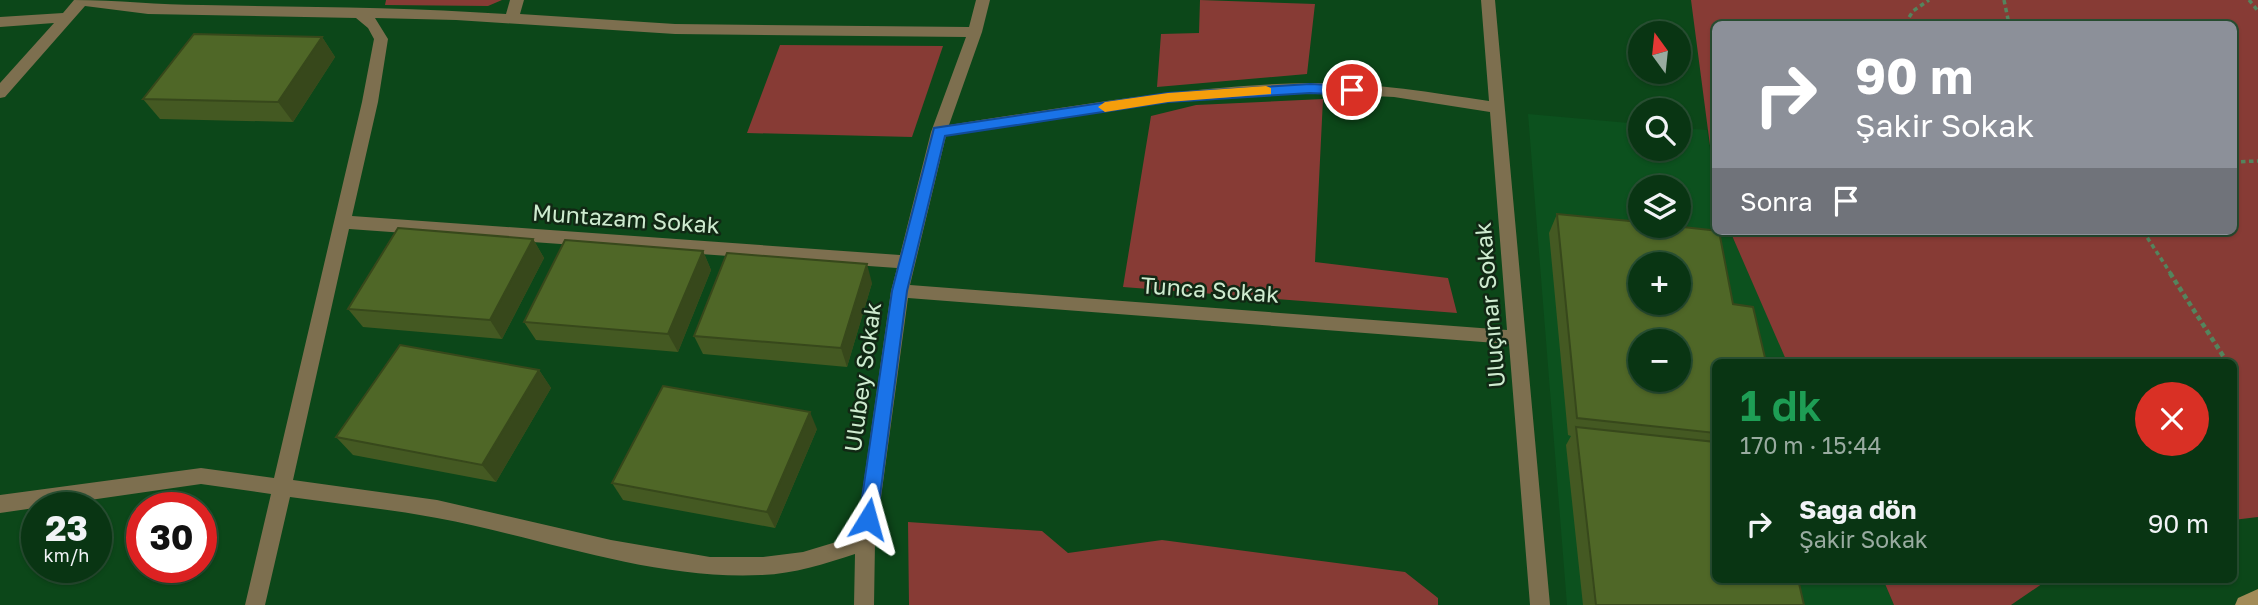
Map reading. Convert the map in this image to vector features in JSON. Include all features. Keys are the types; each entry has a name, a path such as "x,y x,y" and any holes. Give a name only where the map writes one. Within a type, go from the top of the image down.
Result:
{"street":[{"path":"0,93 82,0 148,9 358,12 512,18 675,29 975,32"},
{"path":"512,18 517,0"},
{"name":"Ulubey Sokak","path":"864,605 865,542 900,291 939,132 975,32 983,0"},
{"name":"Uluçınar Sokak","path":"1488,0 1540,605"},
{"path":"255,605 370,102 381,40 374,25 358,12"},
{"path":"0,22 68,17"},
{"path":"939,132 1168,97 1310,88 1394,92 1497,108"},
{"name":"Muntazam Sokak","path":"342,222 906,262"},
{"name":"Tunca Sokak","path":"900,291 1518,338"},
{"path":"0,505 201,476 438,509 611,549 710,566 763,566 803,561 865,542"},
{"path":"2245,605 2258,599"}],"path":[{"path":"1907,21 1913,11 1929,0"},
{"path":"2004,0 2008,21"},
{"path":"2249,0 2258,11"},
{"path":"2237,162 2258,161"},
{"path":"2146,235 2225,359"}],"shaded area":[{"path":"386,0 502,0 488,6 385,5"},
{"path":"1200,0 1315,4 1307,74 1157,87 1161,34 1199,33"},
{"path":"1691,0 2258,0 2258,517 2237,520 2237,359 1786,359 1732,235 2237,235 2237,21 1712,21 1712,161"},
{"path":"780,45 943,46 912,137 747,133"},
{"path":"1323,99 1315,262 1448,278 1457,313 1123,287 1151,116 1196,105"},
{"path":"1528,114 1628,123 1628,161 1691,161 1691,129 1707,130 1712,164 1712,235 1732,235 1787,359 1712,359 1712,583 1885,583 1894,605 1567,605"},
{"path":"908,522 1042,531 1068,553 1162,540 1405,572 1438,598 1438,605 909,605"},
{"path":"1885,583 2043,583 2011,605 1894,605"}],"building":[{"path":"194,34 322,37 278,102 143,99"},
{"path":"1557,214 1628,221 1628,238 1691,238 1691,228 1712,230 1712,235 1720,235 1733,304 1753,307 1765,359 1712,359 1712,433 1577,418"},
{"path":"398,228 533,239 490,320 348,309"},
{"path":"565,240 703,251 668,334 524,322"},
{"path":"727,253 867,264 841,348 694,336"},
{"path":"400,345 539,370 482,465 336,437"},
{"path":"663,386 810,412 767,512 612,483"},
{"path":"1576,427 1712,442 1712,583 1799,583 1804,605 1596,605"}],"slow traffic":[{"path":"1105,107 1168,97 1266,91"}],"route":[{"path":"868,519 900,291 939,132 1168,97 1310,88 1352,90"}]}
